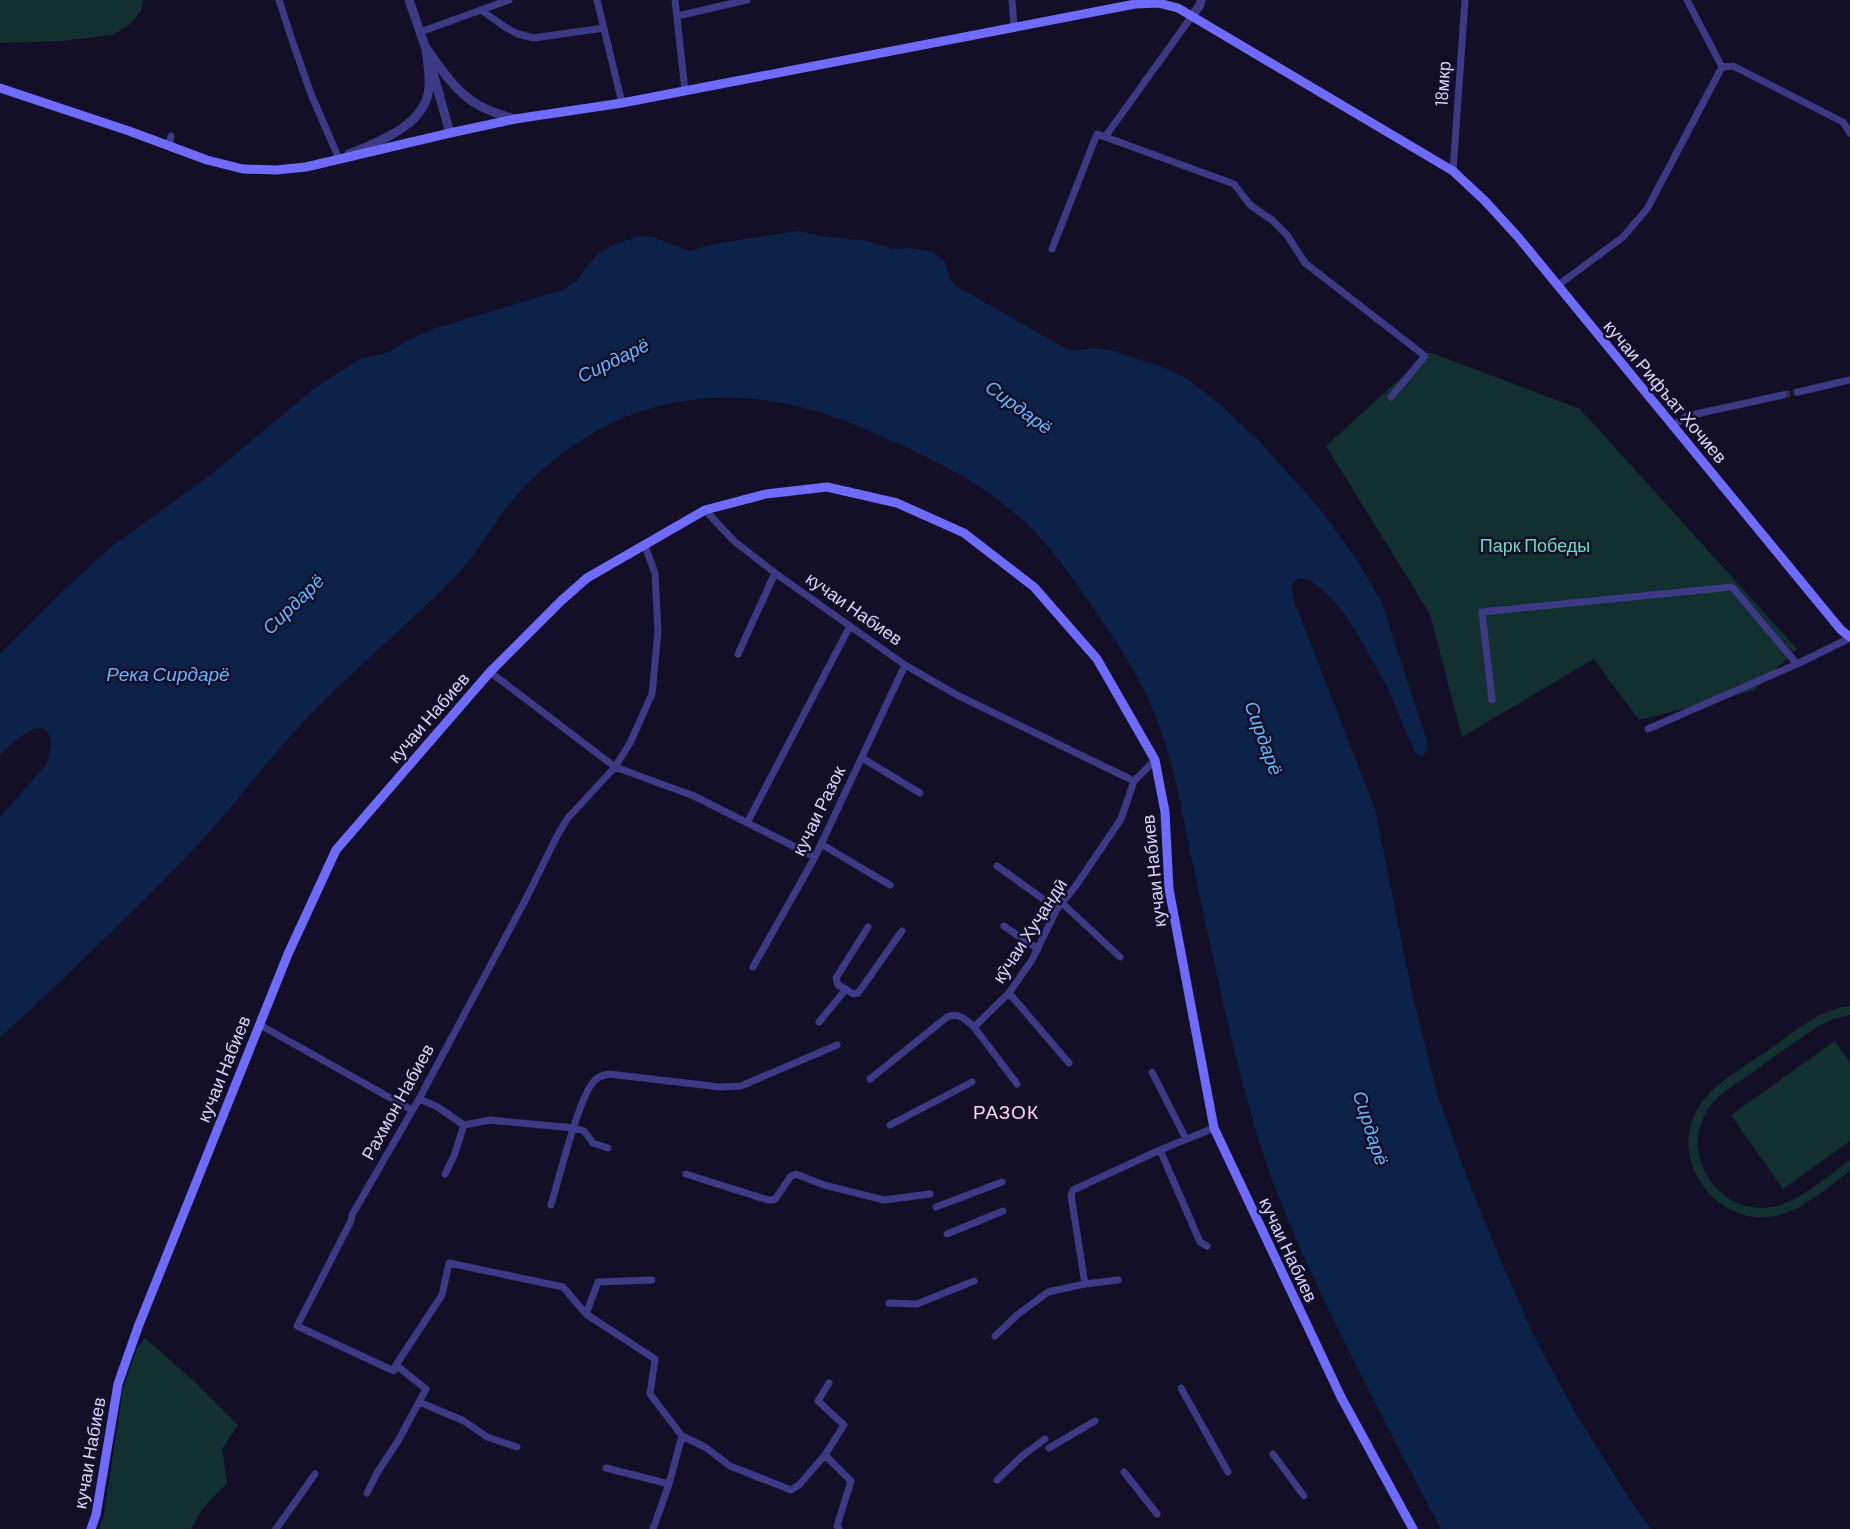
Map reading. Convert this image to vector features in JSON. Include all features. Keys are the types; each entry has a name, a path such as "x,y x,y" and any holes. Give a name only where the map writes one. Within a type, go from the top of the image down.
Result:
{"main road":[{"name":"кучаи Рифъат Хочиев","path":"0,88 169,145 207,160 243,168 276,170 306,167 515,119 622,103 1135,4 1158,3 1178,8 1453,171 1485,200 1518,237 1841,630 1850,638"},
{"name":"кучаи Набиев","path":"92,1529 118,1384 138,1327 288,954 336,850 490,672 562,600 587,578 705,510 766,494 827,487 898,503 964,534 1034,587 1097,659 1155,760 1165,812 1169,889 1214,1128 1341,1397 1412,1529"}],"street":[{"path":"279,0 311,94 339,159 392,135 419,112 427,100 429,87 426,48"},
{"path":"409,0 426,48 450,133"},
{"path":"420,32 509,0"},
{"path":"597,0 622,103"},
{"path":"675,0 685,90"},
{"path":"677,16 747,0"},
{"path":"1012,0 1014,27"},
{"path":"1105,137 1200,5 1201,0"},
{"name":"18мкр","path":"1453,171 1465,0"},
{"path":"1687,0 1722,67"},
{"path":"481,10 512,30 533,38 604,28"},
{"path":"426,48 452,81 471,100 494,113 515,119"},
{"path":"1722,67 1733,66 1807,103 1843,122 1850,133"},
{"path":"1557,286 1623,237 1646,209 1722,67"},
{"path":"1052,250 1097,134 1234,184 1250,205 1272,220 1287,235 1305,263 1425,356 1391,397"},
{"path":"169,145 171,136"},
{"path":"1798,392 1850,380"},
{"path":"1672,426 1687,416 1783,395"},
{"name":"кучаи Набиев","path":"705,510 734,541 775,573 905,665 957,695 1134,781"},
{"path":"615,767 630,743 652,694 658,632 655,573 645,546"},
{"path":"738,654 775,573"},
{"path":"1492,700 1482,612 1732,587 1797,664"},
{"path":"747,823 850,626"},
{"path":"1648,729 1797,664 1850,638"},
{"name":"кучаи Разок","path":"753,967 821,844 905,665"},
{"name":"кучаи Набиев","path":"490,672 615,767 694,796 814,857"},
{"path":"862,758 920,792"},
{"name":"кӯчаи Хуҷандӣ","path":"974,1027 1009,993 1032,960 1060,907 1121,819 1134,781 1155,760"},
{"name":"Рахмон Набиев","path":"396,1366 394,1371 297,1326 351,1221 352,1215 419,1099 556,838 567,819 615,767"},
{"path":"821,844 890,885"},
{"path":"997,866 1060,907 1120,957"},
{"path":"1004,926 1038,949"},
{"path":"868,927 836,978 838,985 852,994 858,992 902,931"},
{"path":"819,1022 846,989"},
{"path":"1009,993 1069,1063"},
{"path":"870,1079 947,1017 954,1014 961,1016 974,1027 1017,1084"},
{"path":"260,1025 412,1110"},
{"path":"551,1204 588,1088 601,1076 609,1074 720,1087 741,1086 837,1045"},
{"path":"1152,1072 1186,1139"},
{"path":"890,1125 972,1082"},
{"path":"419,1099 436,1106 464,1125 490,1120 574,1128 584,1131 593,1143 608,1148"},
{"path":"445,1174 454,1156 464,1125"},
{"path":"1085,1284 1071,1195 1073,1190 1160,1150 1214,1128"},
{"path":"1160,1150 1200,1242 1207,1246"},
{"path":"686,1174 768,1200 776,1198 791,1176 796,1174 824,1185 884,1200 930,1194"},
{"path":"936,1207 1002,1182"},
{"path":"947,1234 1003,1210"},
{"path":"368,1493 377,1473 398,1441 426,1390 396,1366 442,1296 449,1263 563,1287 586,1314 655,1359 650,1394 682,1436 705,1447 730,1466 791,1490 799,1484 825,1455 844,1425 818,1400 829,1383"},
{"path":"586,1314 598,1282 652,1280"},
{"path":"994,1336 1017,1315 1048,1292 1085,1284 1118,1280"},
{"path":"889,1303 917,1304 974,1281"},
{"path":"1182,1388 1228,1472"},
{"path":"419,1402 464,1421 487,1437 517,1448"},
{"path":"1049,1448 1095,1421"},
{"path":"653,1529 669,1484 682,1436"},
{"path":"996,1480 1022,1456 1045,1439"},
{"path":"1272,1454 1304,1496"},
{"path":"825,1455 851,1481 837,1526 840,1529"},
{"path":"606,1468 669,1484"},
{"path":"1124,1472 1157,1514"},
{"path":"276,1529 315,1474"}],"green space":[{"path":"0,0 143,0 141,11 128,26 112,35 62,41 0,43"},
{"name":"Парк Победы","path":"1429,352 1580,409 1797,649 1753,691 1639,720 1594,659 1462,737 1430,614 1326,446"},
{"path":"1850,1006 1850,1015 1833,1019 1817,1027 1717,1098 1708,1109 1700,1127 1698,1145 1701,1163 1709,1179 1721,1192 1735,1202 1753,1207 1772,1207 1792,1200 1813,1188 1850,1160 1850,1171 1815,1197 1786,1213 1776,1216 1754,1217 1733,1211 1716,1200 1702,1184 1693,1166 1689,1146 1691,1125 1700,1105 1724,1080 1819,1015"},
{"path":"1835,1041 1850,1062 1850,1141 1783,1189 1731,1115"},
{"path":"145,1338 196,1383 238,1425 222,1449 227,1483 203,1508 191,1529 99,1529 104,1514 123,1388 137,1348"}],"water":[{"name":"Река Сирдарё","path":"798,231 827,237 868,241 892,249 912,248 933,252 944,261 950,279 956,286 1065,348 1073,351 1094,348 1114,351 1170,370 1187,379 1221,405 1260,442 1320,509 1355,557 1382,603 1427,741 1428,749 1423,756 1415,752 1387,687 1356,632 1336,604 1315,584 1302,578 1294,582 1292,593 1375,809 1413,997 1438,1097 1470,1185 1534,1336 1574,1411 1636,1509 1651,1529 1441,1529 1330,1313 1299,1246 1272,1179 1253,1120 1233,1046 1171,763 1150,702 1129,662 1060,561 1041,538 1011,510 969,480 923,455 853,424 818,412 782,403 746,398 710,398 675,402 640,411 607,426 564,452 519,492 480,546 453,579 296,730 222,817 178,865 51,991 0,1037 0,817 46,765 51,745 49,734 44,729 38,728 24,734 0,755 0,654 63,591 111,547 213,473 316,387 360,359 390,352 410,339 436,328 565,289 578,280 599,253 611,246 639,236 653,237 689,251 713,244"}],"tunnel":[{"path":"1783,395 1798,392"}],"district":[{"name":"РАЗОК","path":"1006,1112"}],"water label":[{"name":"Сирдарё","path":"613,360"},
{"name":"Сирдарё","path":"1019,407"},
{"name":"Сирдарё","path":"293,604"},
{"name":"Сирдарё","path":"1264,738"},
{"name":"Сирдарё","path":"1371,1128"}]}
